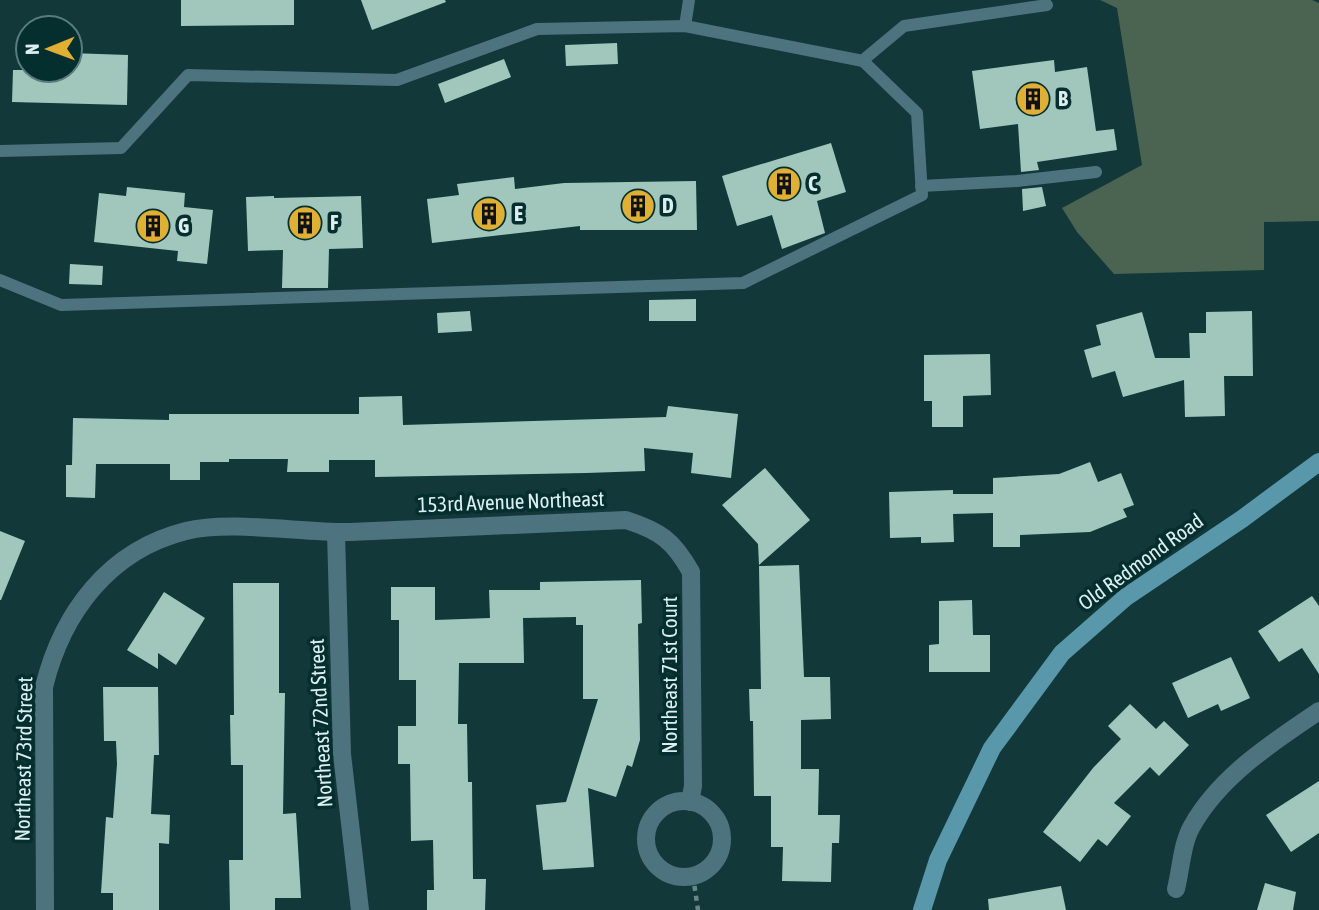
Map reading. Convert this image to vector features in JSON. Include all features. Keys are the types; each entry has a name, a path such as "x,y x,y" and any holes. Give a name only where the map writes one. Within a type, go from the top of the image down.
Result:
{"main road":[{"name":"Old Redmond Road","path":"922,910 939,860 992,748 1062,653 1126,597 1242,519 1319,462"}],"street":[{"name":"153rd Avenue Northeast","path":"335,532 626,520 656,530 679,550"},
{"name":"Northeast 73rd Street","path":"44,910 44,687 53,651 69,620 95,584 127,558 186,531 215,528 335,532"},
{"name":"Northeast 72nd Street","path":"335,532 342,754 360,910"},
{"name":"Northeast 71st Court","path":"679,550 691,572 693,602 693,786 690,802"},
{"path":"1176,888 1191,827 1220,787 1275,741 1319,711"},
{"path":"690,802 708,809 721,830 718,855 710,866 693,876 676,876 664,871 654,863 646,841 652,817 661,808 672,803 690,802"}],"lane":[{"path":"685,26 689,0"},
{"path":"862,61 904,26 1047,5"},
{"path":"0,151 121,148 188,75 397,80 537,29 685,26 862,61 917,113 922,195 743,282 61,305 0,280"},
{"path":"921,186 1017,181 1096,172"}],"path":[{"path":"693,876 698,910"}],"green space":[{"path":"1100,0 1312,0 1319,3 1319,221 1264,222 1264,270 1114,274 1077,232 1062,208 1142,165 1117,8"}],"building":[{"path":"181,0 294,0 294,25 181,26"},
{"path":"361,0 445,0 446,2 372,30"},
{"path":"617,43 618,64 566,66 565,45"},
{"path":"84,53 128,55 127,105 12,102 13,70 14,84 84,84"},
{"path":"504,59 511,77 445,103 438,84"},
{"path":"1054,60 1055,72 1087,67 1096,131 1114,129 1117,150 1037,162 1039,170 1021,172 1018,124 980,129 972,71"},
{"name":"C","path":"831,143 846,192 817,201 825,233 782,249 772,215 737,226 722,176"},
{"path":"514,177 515,189 564,183 696,181 697,230 580,230 580,226 432,243 427,199 459,195 457,184"},
{"name":"G","path":"127,187 185,193 184,207 213,210 207,264 177,261 178,251 94,242 99,193 126,196"},
{"path":"1042,187 1046,206 1023,211 1022,189"},
{"name":"F","path":"361,196 363,248 329,249 328,288 282,288 283,250 248,251 246,197"},
{"path":"70,264 103,266 102,285 69,284"},
{"path":"696,299 696,321 649,321 649,300"},
{"path":"470,311 472,331 438,333 437,313"},
{"path":"1252,311 1253,376 1224,376 1225,416 1185,417 1184,380 1123,397 1115,371 1092,378 1084,350 1101,345 1096,325 1142,312 1155,358 1190,358 1189,333 1206,333 1206,312"},
{"path":"990,354 991,395 963,396 963,427 932,427 932,401 924,401 924,355"},
{"path":"402,396 403,425 666,417 668,406 738,414 731,478 691,473 693,453 644,448 645,471 586,473 375,477 375,460 329,460 329,472 287,472 288,459 229,459 229,462 200,462 200,480 170,480 170,464 96,464 95,498 66,497 66,465 72,465 73,418 169,420 169,414 359,414 359,397"},
{"path":"1090,462 1098,482 1121,473 1134,505 1123,509 1127,517 1090,532 1020,535 1020,547 993,547 993,513 953,514 954,542 921,543 921,537 890,538 889,492 953,490 953,494 993,494 993,478 1059,474"},
{"path":"765,468 810,520 759,565 758,544 722,505"},
{"path":"0,531 25,541 1,600 0,600"},
{"path":"799,565 804,677 830,677 831,719 801,720 801,769 819,769 818,815 840,815 839,843 832,843 831,882 782,881 783,847 771,847 771,796 754,796 753,721 750,721 749,689 761,689 759,566"},
{"path":"641,580 642,623 638,624 640,740 632,767 627,765 616,797 588,788 594,867 543,870 536,805 566,802 598,699 583,699 583,625 576,625 576,617 523,618 524,663 459,663 458,724 467,724 468,782 472,782 473,879 486,879 485,910 427,910 427,890 434,890 433,840 411,841 410,764 398,764 398,726 416,726 416,680 399,680 399,620 391,620 391,587 435,587 435,620 490,618 489,590 540,590 540,582"},
{"path":"233,583 279,583 279,693 285,693 283,814 296,813 301,898 275,898 275,910 230,910 229,860 243,860 243,765 231,765 230,715 234,715"},
{"path":"164,592 205,618 176,665 158,653 158,669 127,650"},
{"path":"1312,596 1319,606 1319,674 1302,648 1279,662 1258,631"},
{"path":"972,600 973,635 990,635 990,672 929,672 929,645 939,644 939,601"},
{"path":"1231,657 1250,698 1221,711 1218,704 1188,718 1172,683"},
{"path":"103,687 158,687 159,755 154,755 151,814 170,815 169,844 159,843 159,910 113,910 113,893 101,893 106,817 113,818 117,764 116,741 104,741"},
{"path":"1130,704 1156,729 1164,721 1189,745 1159,776 1150,767 1114,803 1131,816 1107,846 1098,839 1080,862 1043,832 1093,768 1121,739 1108,726"},
{"path":"1319,781 1319,833 1291,852 1266,815"},
{"path":"1265,883 1296,892 1293,910 1257,910"},
{"path":"1061,886 1066,910 989,910 988,899"}],"place":[{"name":"B","path":"1033,99"},
{"name":"C","path":"784,184"},
{"name":"D","path":"638,206"},
{"name":"E","path":"489,214"},
{"name":"F","path":"305,223"},
{"name":"G","path":"153,226"}]}
